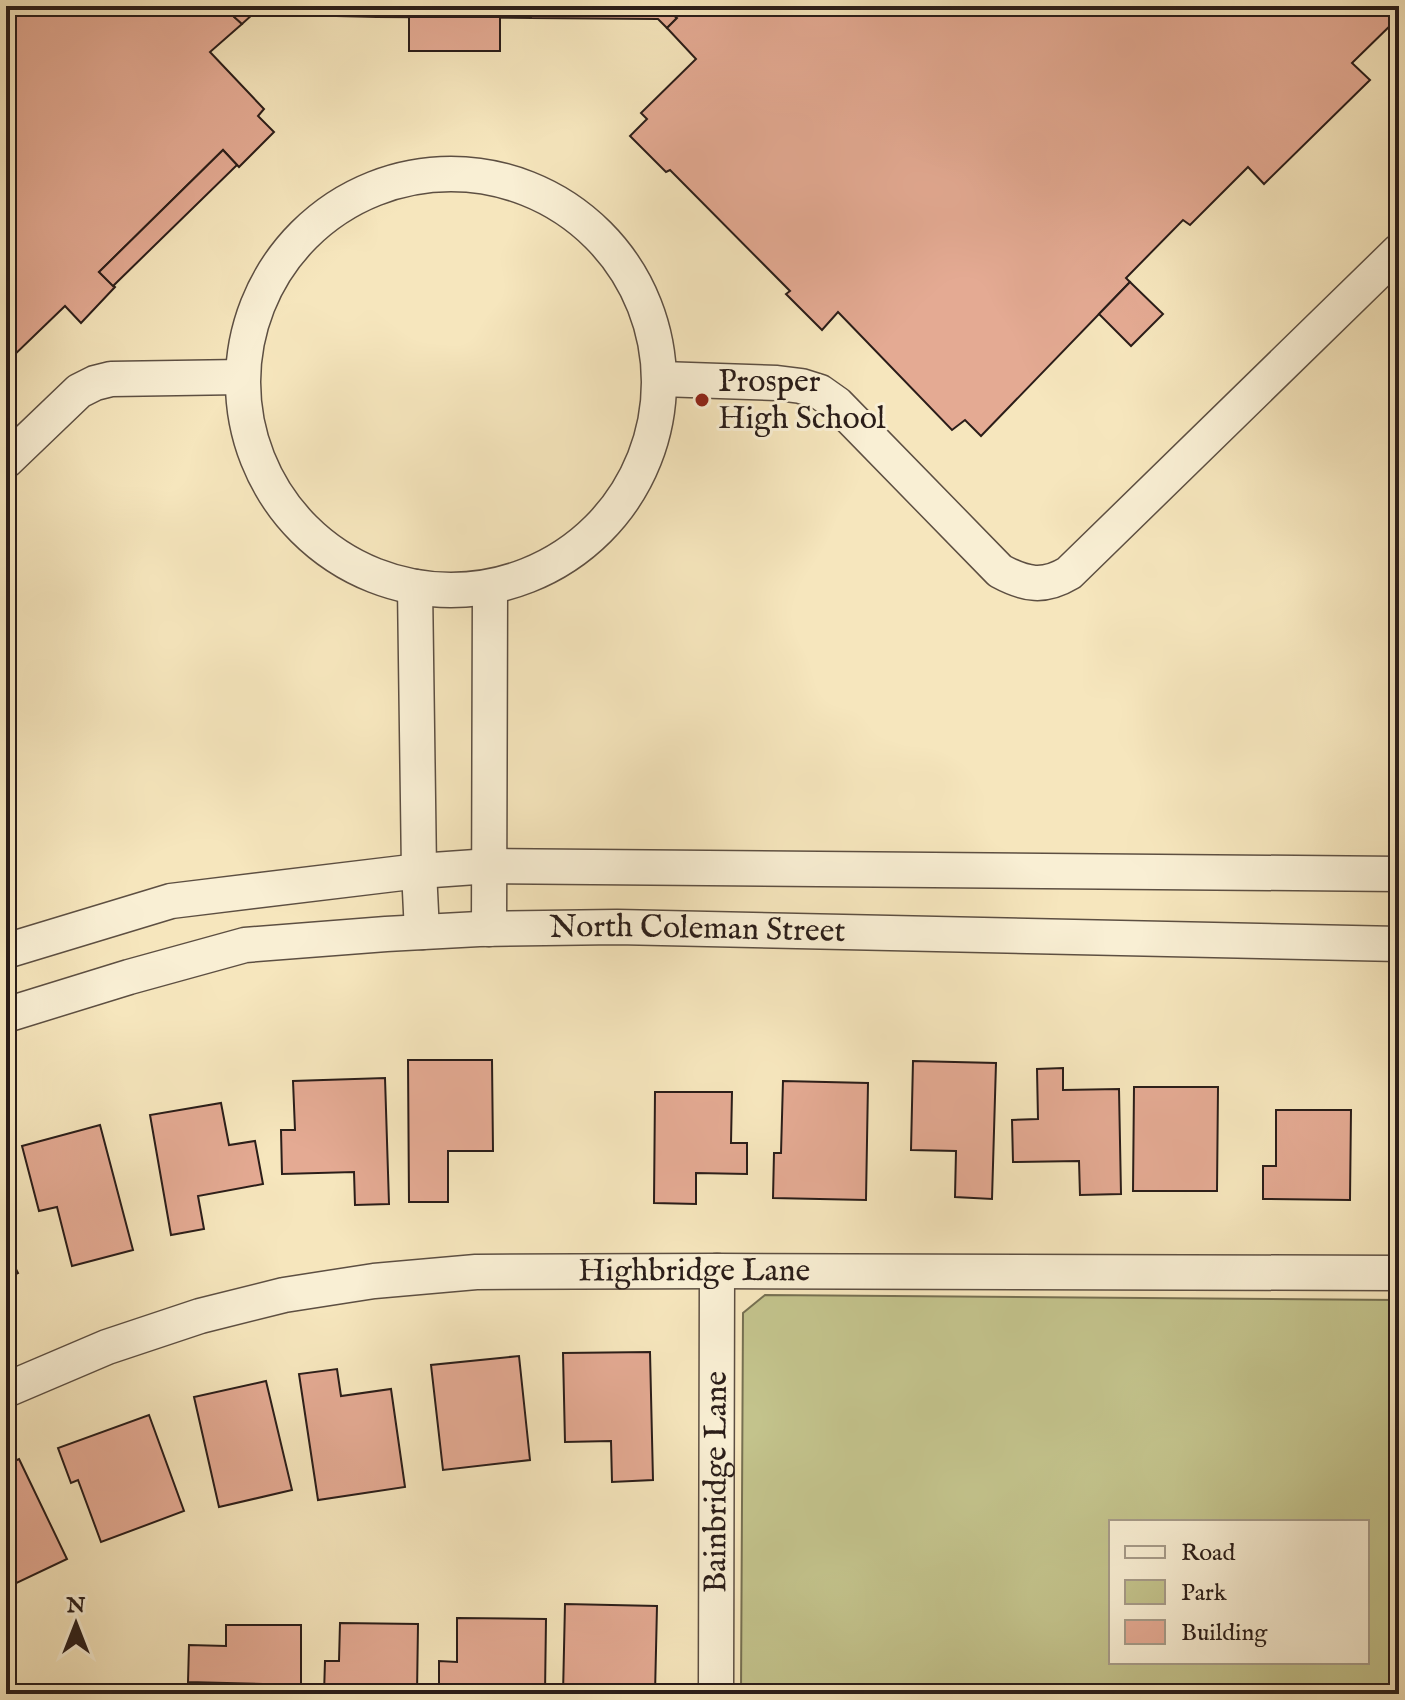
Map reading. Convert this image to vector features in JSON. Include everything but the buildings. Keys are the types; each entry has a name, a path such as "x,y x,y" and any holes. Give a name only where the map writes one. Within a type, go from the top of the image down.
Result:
{"street":[{"path":"431,174 454,174 516,184 554,201 592,229 618,256 640,293 654,335 661,379 658,411 649,447 635,481 614,512 589,538 559,560 526,577 490,587 453,590 415,587 379,578 344,561 313,539 287,512 266,480 251,445 243,408 242,377 248,333 263,289 286,253 311,227 350,199 390,183 431,174"},
{"path":"661,379 777,383 820,392 837,404 1000,571 1015,579 1034,583 1053,582 1069,573 1399,251"},
{"path":"6,461 79,391 95,383 111,379 242,377"},
{"path":"415,587 422,932"},
{"path":"489,929 490,587"},
{"name":"North Coleman Street","path":"6,951 171,901 419,871 490,866 1399,874"},
{"name":"North Coleman Street","path":"6,1015 245,945 422,932 617,927 1399,944"},
{"name":"Bainbridge Lane","path":"716,1694 717,1271"},
{"name":"Highbridge Lane","path":"6,1390 107,1347 200,1316 284,1295 374,1281 476,1272 1399,1273"}],"green space":[{"path":"765,1295 1399,1300 1399,1694 741,1694 743,1313"}],"place":[{"name":"Prosper High School","path":"702,400"}]}
